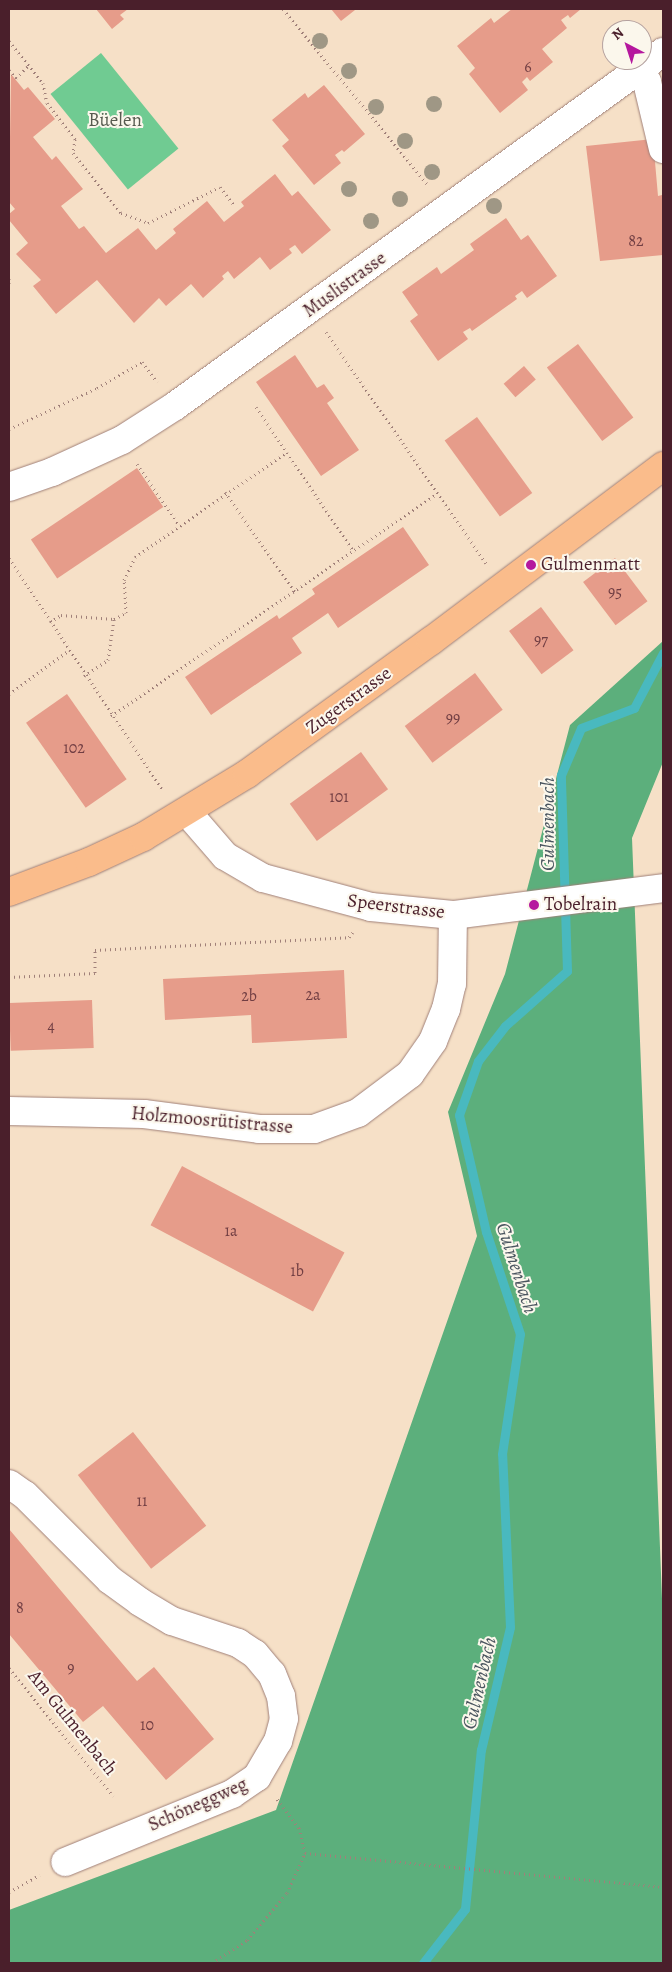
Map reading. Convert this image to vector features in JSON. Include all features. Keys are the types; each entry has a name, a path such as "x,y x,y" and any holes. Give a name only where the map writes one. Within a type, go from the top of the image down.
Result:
{"main road":[{"name":"Zugerstrasse","path":"9,892 89,862 187,812 334,713 663,466"}],"street":[{"name":"Muslistrasse","path":"652,60 663,52"},
{"name":"Muslistrasse","path":"9,487 52,472 122,440 175,406 638,70"},
{"path":"638,70 647,82 663,150"},
{"name":"Speerstrasse","path":"187,812 225,856 263,878 370,907 453,915 651,889"},
{"name":"Holzmoosrütistrasse","path":"9,1111 144,1114 278,1129 314,1129 358,1113 410,1074 433,1041 446,1009 452,984 453,915"},
{"name":"Schöneggweg","path":"9,1484 25,1495 110,1580 140,1602 172,1621 238,1643 255,1654 272,1674 280,1696 284,1719 271,1759 257,1778 232,1794 65,1862"}],"path":[{"path":"283,9 448,209"},
{"path":"9,41 43,84 47,103 75,139 73,153 121,213 148,223 220,187 234,205"},
{"path":"9,70 16,78 29,65"},
{"path":"9,278 9,286"},
{"path":"330,338 437,494 505,586"},
{"path":"9,429 97,388 142,362 175,406"},
{"path":"256,407 354,552"},
{"path":"50,622 61,615 114,619 126,613 124,580 135,557 226,492 287,452"},
{"path":"142,470 179,525"},
{"path":"226,492 295,592"},
{"path":"111,716 437,494"},
{"path":"9,558 84,676 164,792"},
{"path":"84,676 108,660 114,619"},
{"path":"9,694 68,651"},
{"path":"9,977 95,974 95,950 349,937 370,907"},
{"name":"Am Gulmenbach","path":"9,1668 113,1796"},
{"path":"212,1963 248,1940 287,1893 305,1853 299,1828 257,1778"},
{"path":"305,1853 663,1887"},
{"path":"9,1892 65,1862"}],"green space":[{"name":"Büelen","path":"101,53 178,149 128,189 50,94"},
{"path":"663,641 663,762 632,838 663,1624 663,1963 9,1963 9,1910 276,1810 477,1236 448,1112 505,974 570,725"}],"building":[{"path":"96,9 128,9 120,15 124,19 112,29"},
{"path":"331,9 354,9 355,10 341,21"},
{"path":"512,9 581,9 570,18 568,15 561,20 567,28 542,49 553,62 530,81 527,77 522,82 528,90 500,113 469,74 475,68 457,46 491,18 494,23"},
{"path":"11,74 24,90 28,87 55,119 33,137 52,160 56,156 83,189 61,206 79,229 84,226 106,253 138,228 156,250 176,233 173,229 207,201 224,222 244,206 241,202 275,174 292,196 298,191 331,230 302,254 295,245 289,249 292,253 270,270 260,257 234,279 228,271 222,276 224,279 203,298 191,284 166,306 159,298 134,323 97,280 56,314 33,286 41,280 16,254 28,243 9,220 9,214 15,209 9,202"},
{"path":"324,85 365,134 344,152 342,150 335,155 341,163 314,185 282,146 289,140 272,120 305,93 308,98"},
{"path":"653,139 658,196 662,195 663,205 663,255 600,261 586,146"},
{"path":"506,218 521,240 528,235 557,276 527,298 522,291 515,296 517,299 472,331 470,328 463,332 468,339 438,361 410,321 418,315 402,292 437,267 441,274 474,250 470,244"},
{"path":"578,344 633,417 602,441 547,367"},
{"path":"295,355 317,388 324,384 334,398 327,403 359,450 321,476 256,382"},
{"path":"524,366 536,380 515,397 504,384"},
{"path":"477,417 532,493 500,517 445,441"},
{"path":"137,468 163,507 57,579 31,540"},
{"path":"403,527 429,565 338,628 328,613 292,638 302,653 211,715 185,677 277,615 279,619 315,594 312,589"},
{"path":"615,558 647,601 616,625 583,582"},
{"path":"541,607 573,650 542,674 509,631"},
{"path":"475,673 503,710 432,763 405,726"},
{"path":"67,694 127,779 86,808 26,723"},
{"path":"361,752 388,789 317,841 290,804"},
{"path":"344,970 347,1038 252,1043 251,1015 165,1020 163,979"},
{"path":"92,1000 94,1048 11,1051 9,1003"},
{"path":"182,1166 344,1252 313,1312 151,1225"},
{"path":"133,1432 206,1526 151,1569 78,1475"},
{"path":"9,1529 137,1681 154,1667 214,1739 166,1780 103,1706 83,1722 9,1634"}],"waterway":[{"name":"Gulmenbach","path":"423,1963 465,1909 481,1750 510,1627 502,1454 520,1334 486,1232 459,1115 478,1061 505,1026 567,971 561,775 581,728 634,708 663,653"}],"place":[{"name":"Gulmenmatt","path":"531,565"},
{"name":"Tobelrain","path":"534,905"}]}
